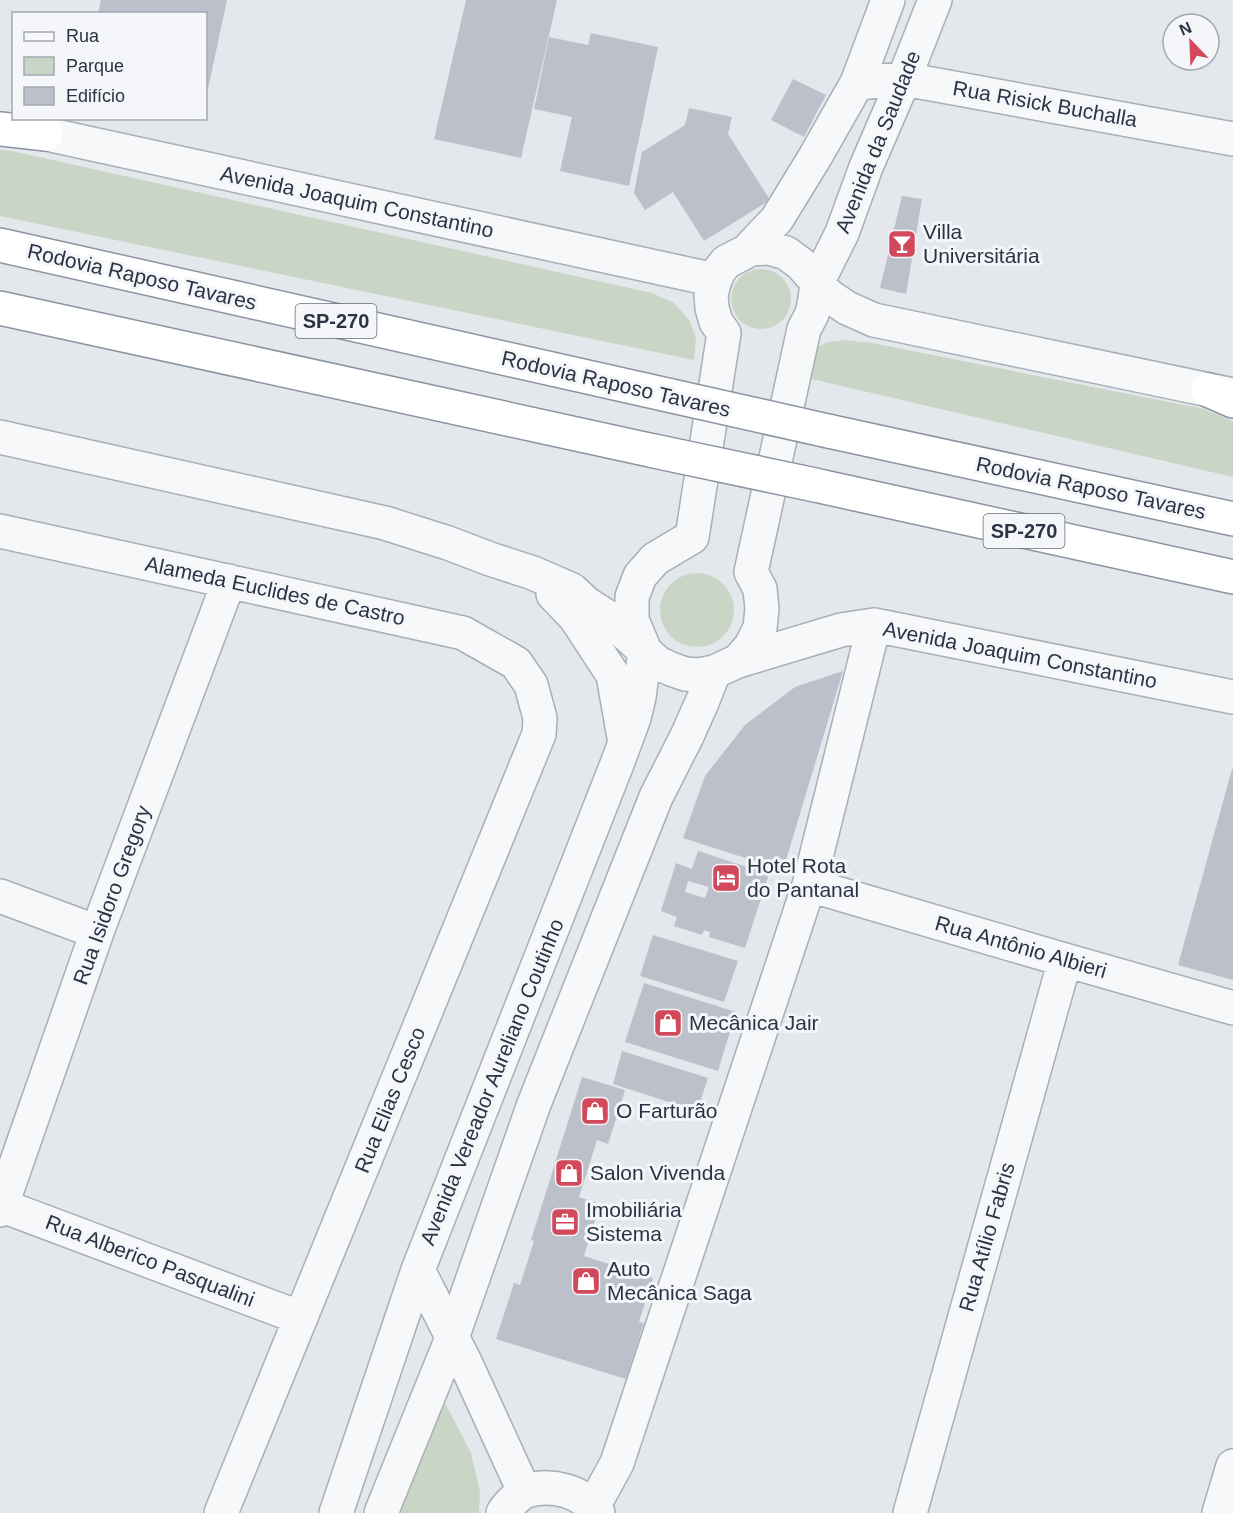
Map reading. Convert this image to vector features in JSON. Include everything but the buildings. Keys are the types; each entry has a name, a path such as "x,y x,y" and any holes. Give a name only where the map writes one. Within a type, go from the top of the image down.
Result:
{"highway":[{"path":"0,126 46,134"},
{"name":"Rodovia Raposo Tavares","path":"0,245 828,431 1233,519"},
{"name":"SP-270","path":"0,308 1233,577"}],"street":[{"name":"Avenida da Saudade","path":"715,280 726,262 747,251 777,219 857,83 888,0"},
{"name":"Avenida da Saudade","path":"726,666 752,646 760,628 762,609 760,589 751,572 804,329 812,314 817,283 842,233 866,167 935,0"},
{"name":"Rua Risick Buchalla","path":"857,83 904,79 1233,139"},
{"name":"Avenida Joaquim Constantino","path":"46,134 715,280"},
{"path":"747,251 769,248 786,253 801,264 828,296 847,308 874,320 1225,395"},
{"path":"645,651 632,620 632,597 640,576 655,559 692,537 724,333 716,322 712,308 711,294 715,280"},
{"name":"Avenida Joaquim Constantino","path":"0,437 385,523 448,543 490,560 533,573 572,591 606,616 658,663 685,674 699,675 841,630 874,625 1233,697"},
{"name":"Alameda Euclides de Castro","path":"0,531 463,633 516,663 531,685"},
{"path":"533,573 575,617 613,675 625,744"},
{"name":"Rua Isidoro Gregory","path":"1,1207 97,932 229,581"},
{"path":"595,1510 617,1463 809,885 874,625"},
{"name":"Avenida Vereador Aureliano Coutinho","path":"336,1513 418,1270 625,744 639,697 645,651"},
{"path":"381,1513 452,1338 538,1093 656,797 699,709 726,666"},
{"name":"Rua Elias Cesco","path":"221,1513 538,734 540,718 531,685"},
{"name":"Rua Antônio Albieri","path":"809,885 1233,1008"},
{"path":"0,896 97,932"},
{"name":"Rua Atílio Fabris","path":"910,1513 1065,960"},
{"name":"Rua Alberico Pasqualini","path":"1,1207 301,1318"},
{"path":"418,1270 452,1338 513,1502 550,1488 572,1492 592,1504 595,1510"},
{"path":"1219,1513 1233,1466"}],"green space":[{"path":"0,150 652,293 674,303 689,320 696,337 694,360 0,216"},
{"path":"755,269 767,269 783,277 789,287 791,299 789,311 783,321 767,329 755,329 739,321 731,305 731,293 739,277"},
{"path":"845,340 872,343 1204,409 1233,421 1233,477 803,377 808,351 828,342"},
{"path":"697,573 718,579 728,589 734,610 728,631 718,641 697,647 676,641 666,631 660,610 666,589 676,579"},
{"path":"441,1395 471,1453 480,1492 479,1513 396,1513"}],"place":[{"name":"Villa Universitária","path":"902,244"},
{"name":"Hotel Rota do Pantanal","path":"726,878"},
{"name":"Mecânica Jair","path":"668,1023"},
{"name":"O Farturão","path":"595,1111"},
{"name":"Salon Vivenda","path":"569,1173"},
{"name":"Imobiliária Sistema","path":"565,1222"},
{"name":"Auto Mecânica Saga","path":"586,1281"}]}
